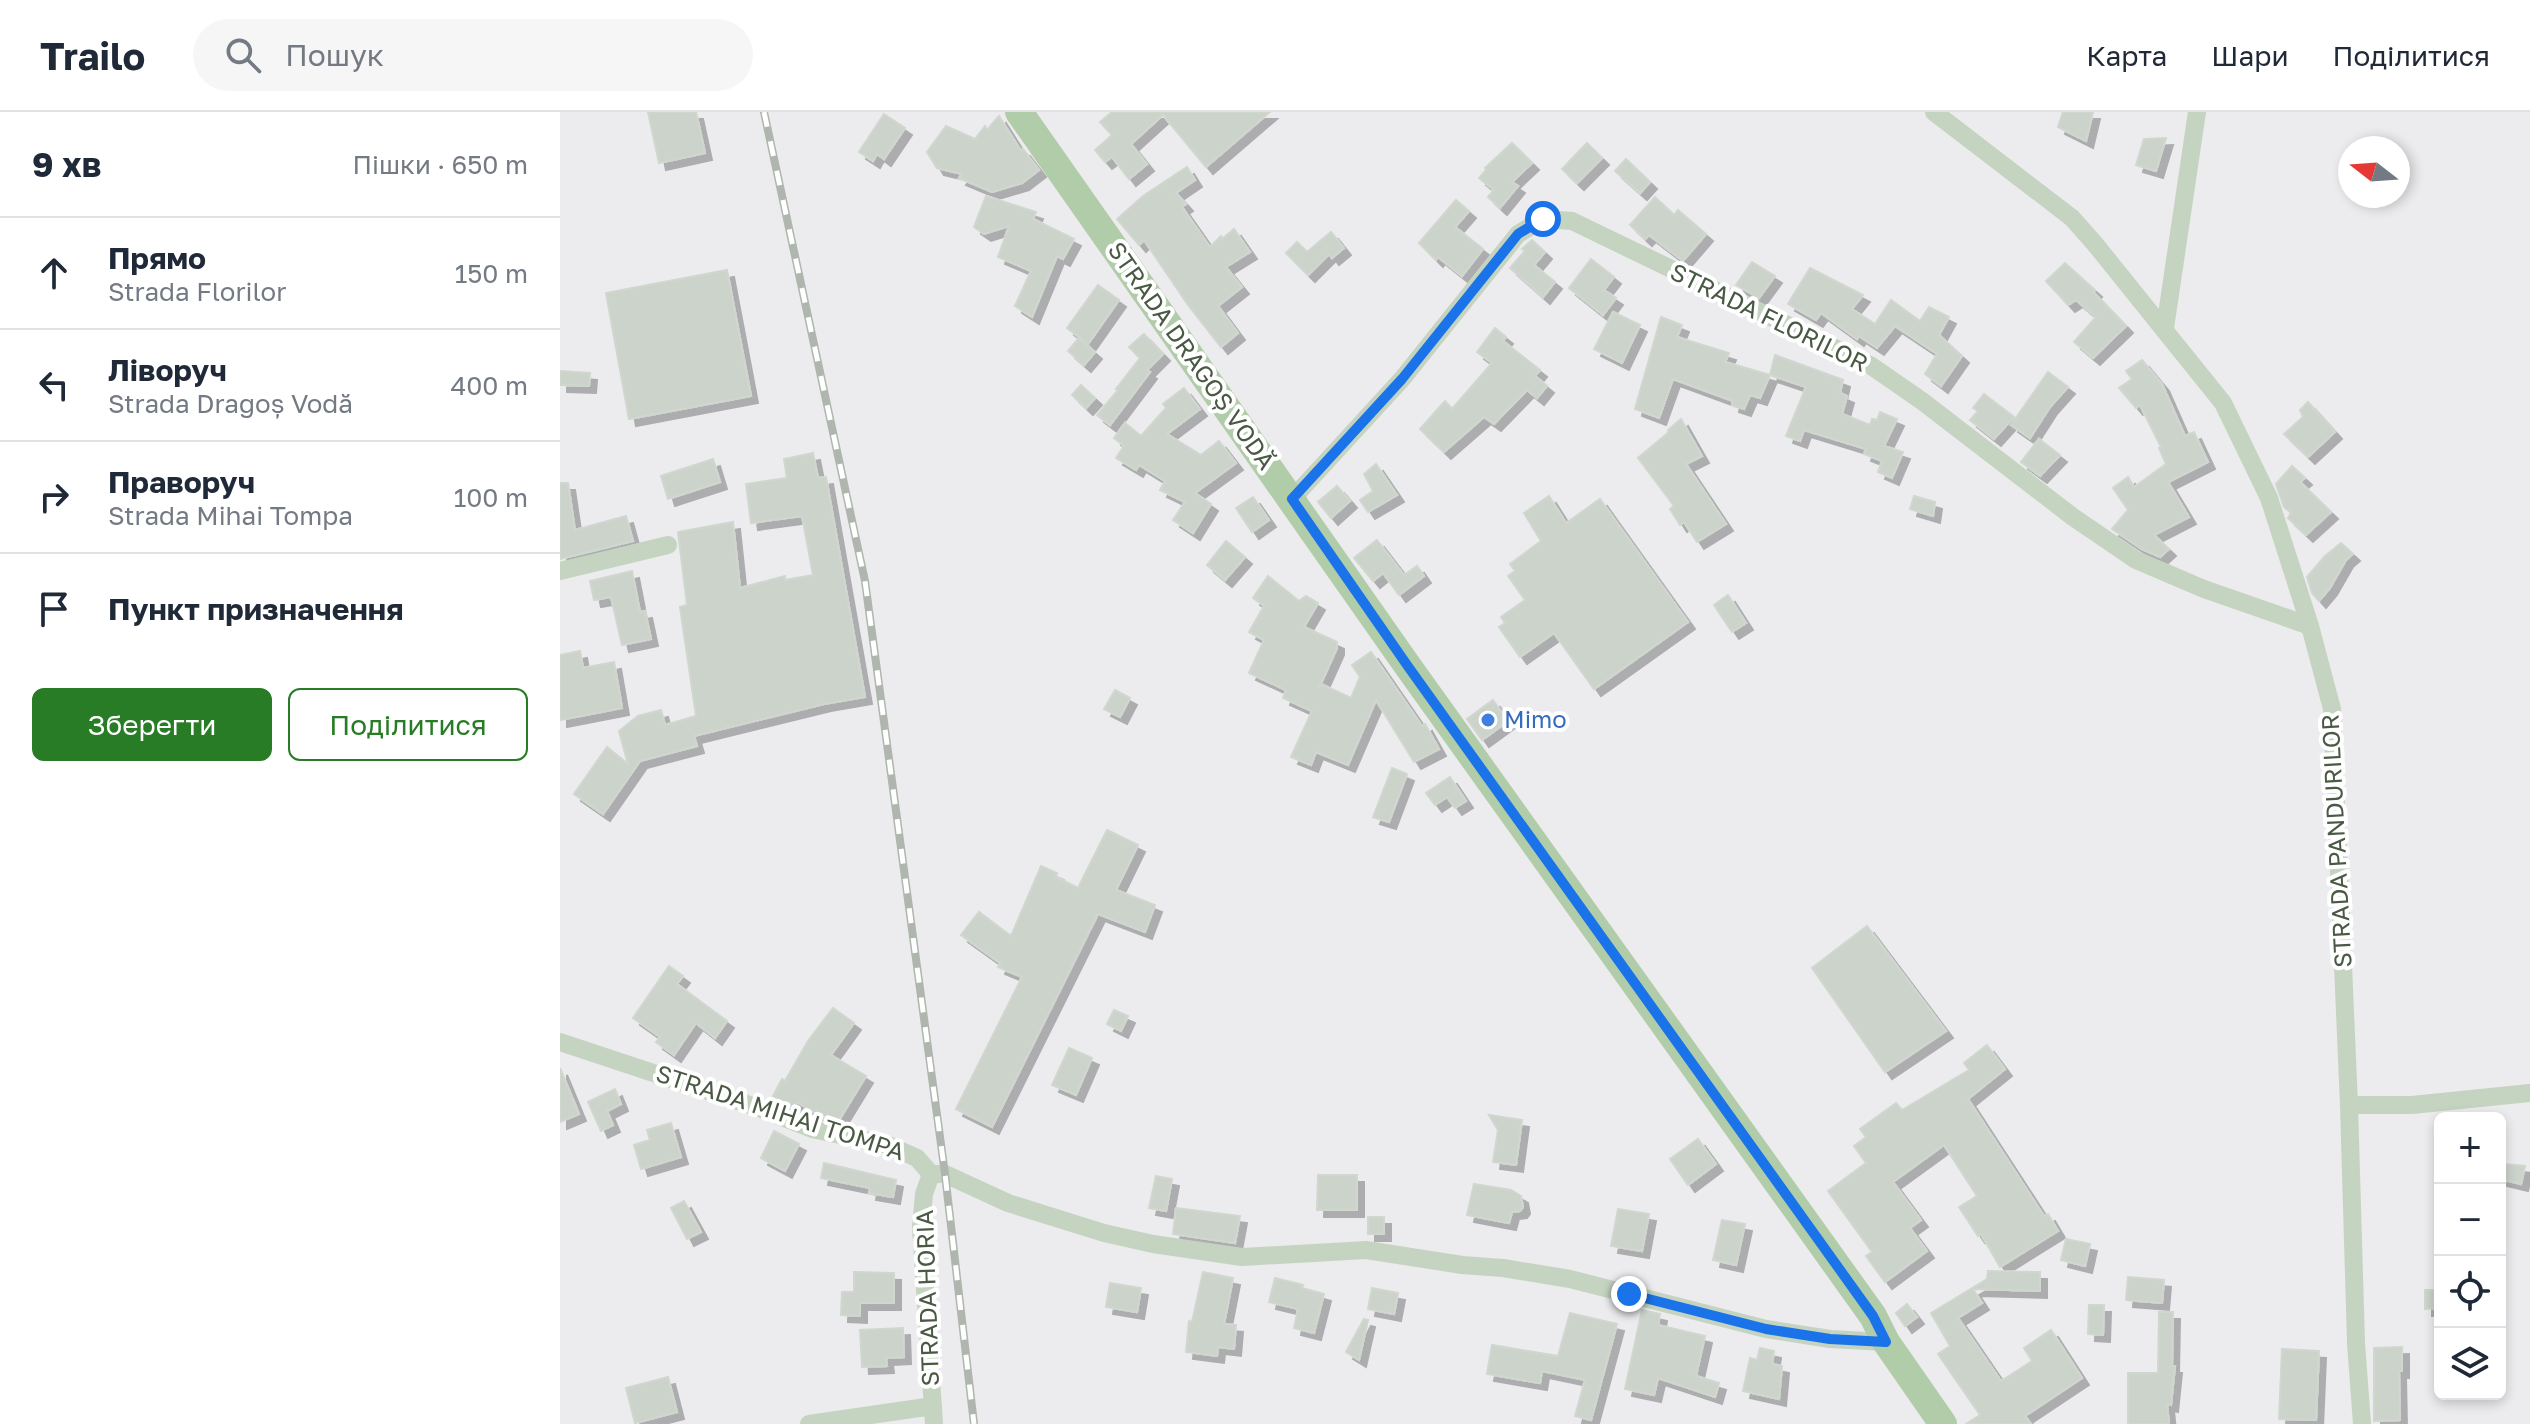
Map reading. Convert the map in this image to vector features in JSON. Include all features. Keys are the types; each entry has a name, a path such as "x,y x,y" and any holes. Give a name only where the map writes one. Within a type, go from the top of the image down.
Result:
{"main road":[{"name":"STRADA DRAGOȘ VODĂ","path":"1019,112 1407,665 1873,1316 1886,1342 1943,1424"}],"street":[{"name":"STRADA PANDURILOR","path":"1934,112 2072,218 2165,328 2223,403 2269,498 2310,626 2332,709 2356,1343 2362,1424"},
{"path":"2165,328 2197,112"},
{"name":"STRADA FLORILOR","path":"1292,499 1402,379 1518,234 1543,219 1572,221 1870,365 2073,517 2136,560 2204,589 2310,626"},
{"path":"560,571 668,545"},
{"name":"STRADA MIHAI TOMPA","path":"560,1042 759,1108 812,1129 888,1145 917,1158 931,1174 945,1174 1008,1203 1104,1233 1153,1244 1242,1257 1366,1250 1503,1268 1570,1279 1766,1329 1830,1339 1886,1342"},
{"path":"2349,1105 2412,1105 2530,1093"},
{"name":"STRADA HORIA","path":"931,1174 924,1194 921,1228 933,1415"},
{"path":"809,1424 933,1415"}],"building":[{"path":"648,112 696,112 705,153 659,163"},
{"path":"1112,112 1270,112 1206,167 1163,115 1131,144 1147,164 1129,179 1112,157 1105,162 1095,150 1112,135 1100,122"},
{"path":"2063,112 2093,112 2086,141 2058,127"},
{"path":"884,114 905,128 884,159 877,154 873,161 859,152"},
{"path":"999,116 1021,151 1023,149 1039,170 1022,183 992,192 959,178 962,174 937,168 927,152 946,126 975,139 985,126 987,130"},
{"path":"2166,138 2156,171 2136,165 2144,139"},
{"path":"1512,143 1532,163 1512,182 1518,186 1500,208 1488,197 1494,190 1479,178 1485,168"},
{"path":"1587,143 1602,158 1577,183 1562,169"},
{"path":"1626,159 1650,182 1640,193 1615,171"},
{"path":"1187,167 1195,180 1176,193 1186,204 1182,207 1210,247 1234,229 1250,252 1226,267 1242,287 1218,306 1238,333 1221,347 1144,240 1139,245 1117,219 1143,196"},
{"path":"986,196 1036,212 1033,219 1074,239 1063,259 1057,256 1032,317 1015,306 1031,271 998,257 1009,226 984,234 974,227"},
{"path":"1655,197 1674,215 1678,210 1706,234 1683,261 1649,235 1645,239 1630,225"},
{"path":"1456,200 1469,211 1455,227 1483,249 1462,276 1438,257 1436,260 1419,243"},
{"path":"1331,232 1344,248 1332,258 1329,254 1308,275 1286,253 1297,242 1307,252"},
{"path":"1532,240 1545,252 1534,265 1555,282 1543,297 1510,268"},
{"path":"1591,259 1614,277 1604,290 1616,298 1603,315 1569,288"},
{"path":"1752,262 1775,276 1759,298 1736,285"},
{"path":"2065,263 2095,290 2093,292 2126,326 2093,358 2074,342 2096,317 2076,300 2068,305 2046,281"},
{"path":"1810,268 1863,295 1852,309 1875,324 1891,300 1920,321 1929,307 1949,317 1939,335 1962,356 1941,386 1925,374 1937,354 1895,326 1877,348 1859,336 1857,339 1821,313 1816,320 1788,304"},
{"path":"727,270 751,396 629,419 606,293"},
{"path":"1098,285 1119,300 1088,344 1067,328"},
{"path":"1613,312 1640,325 1622,363 1594,349"},
{"path":"1661,317 1682,325 1677,337 1729,353 1725,362 1770,375 1760,398 1750,395 1744,409 1732,405 1733,401 1673,379 1659,418 1635,409"},
{"path":"1495,328 1506,337 1503,341 1540,370 1535,376 1547,386 1537,398 1527,390 1494,424 1484,417 1444,452 1420,429 1445,401 1452,409 1492,363 1477,352"},
{"path":"1144,334 1163,354 1147,370 1150,372 1110,425 1097,415 1140,358 1129,347"},
{"path":"1079,338 1095,352 1084,365 1068,351"},
{"path":"1775,355 1843,380 1840,393 1847,396 1842,414 1870,425 1872,419 1877,420 1880,412 1897,419 1884,446 1903,452 1892,478 1878,472 1882,461 1864,454 1866,449 1804,430 1800,441 1786,436 1806,387 1770,375"},
{"path":"2142,360 2162,384 2185,436 2194,432 2208,462 2168,482 2189,517 2154,535 2169,549 2160,557 2112,529 2128,510 2113,488 2128,477 2134,487 2166,464 2140,405 2136,408 2119,388 2132,379 2126,371"},
{"path":"560,371 590,373 589,386 560,385"},
{"path":"2048,372 2068,387 2050,407 2030,438 2011,425"},
{"path":"1081,385 1095,398 1086,408 1072,395"},
{"path":"1184,388 1200,409 1167,434 1201,455 1219,441 1236,463 1195,493 1211,504 1193,533 1173,520 1185,502 1160,490 1165,481 1139,465 1136,470 1116,458 1124,446 1114,438 1125,423 1141,436 1166,408 1163,404"},
{"path":"1984,394 2014,417 1994,439 1970,420 1978,411 1973,408"},
{"path":"2308,402 2335,432 2308,457 2284,434 2303,417 2300,410"},
{"path":"1681,419 1702,456 1686,464 1726,524 1697,542 1684,522 1680,525 1670,509 1674,506 1638,458"},
{"path":"2039,439 2060,455 2040,476 2021,462"},
{"path":"813,453 818,478 826,477 865,697 694,736 697,746 640,761 603,814 574,794 607,747 628,764 619,731 638,716 661,710 665,725 696,716 680,607 687,605 678,532 733,522 740,588 785,576 785,580 813,575 802,516 751,523 746,484 787,478 784,459"},
{"path":"713,459 720,482 668,499 661,476"},
{"path":"1376,464 1397,495 1368,512 1360,500 1373,491 1364,474"},
{"path":"2292,466 2305,478 2300,482 2331,512 2306,535 2288,518 2291,513 2284,507 2276,484"},
{"path":"560,483 568,483 575,530 626,516 633,541 560,559"},
{"path":"1337,486 1350,501 1331,518 1318,502"},
{"path":"1549,496 1566,523 1600,499 1688,622 1594,689 1554,633 1520,657 1499,627 1505,623 1501,617 1525,600 1508,576 1515,571 1510,564 1541,541 1524,513"},
{"path":"1914,496 1935,502 1933,516 1910,509"},
{"path":"1253,497 1269,520 1252,532 1236,508"},
{"path":"1377,540 1404,575 1417,566 1424,576 1399,595 1383,573 1373,581 1354,558"},
{"path":"1226,541 1245,557 1225,580 1207,565"},
{"path":"2341,543 2353,554 2319,601 2312,593 2307,577"},
{"path":"632,571 640,612 645,611 651,639 622,645 611,597 594,600 590,581"},
{"path":"1268,576 1299,601 1306,596 1318,603 1304,627 1337,642 1319,688 1323,685 1351,698 1360,677 1352,665 1371,652 1422,726 1425,724 1439,749 1414,762 1376,700 1348,765 1316,752 1311,765 1291,757 1312,711 1283,698 1286,690 1249,673 1264,640 1249,632 1264,606 1253,598"},
{"path":"1728,595 1746,623 1732,632 1714,605"},
{"path":"580,651 583,668 614,662 622,708 560,720 560,655"},
{"path":"1115,690 1130,698 1120,717 1104,709"},
{"name":"Mimo","path":"1493,700 1508,721 1482,740 1467,719"},
{"path":"1392,768 1407,774 1389,822 1373,817"},
{"path":"1450,777 1466,801 1455,808 1447,797 1435,805 1426,793"},
{"path":"1107,830 1138,845 1116,890 1155,905 1145,932 1098,914 992,1127 956,1109 1022,977 998,967 1000,963 961,935 979,912 1011,936 1041,866 1078,888"},
{"path":"1867,926 1946,1031 1885,1072 1812,968"},
{"path":"669,966 683,976 677,984 727,1021 715,1038 696,1023 674,1055 656,1042 660,1037 633,1018"},
{"path":"833,1008 854,1023 831,1055 866,1076 838,1122 827,1120 797,1102 794,1109 771,1100 782,1079 785,1081 808,1041"},
{"path":"1114,1010 1128,1016 1121,1031 1107,1024"},
{"path":"1987,1045 2005,1069 1968,1099 2044,1216 2048,1214 2058,1231 2000,1267 1981,1234 1978,1236 1959,1207 1977,1196 1944,1145 1893,1182 1921,1220 1910,1228 1927,1251 1885,1282 1866,1256 1872,1252 1828,1191 1866,1163 1854,1146 1866,1137 1860,1129 1896,1103 1902,1110 1969,1070 1964,1063"},
{"path":"1069,1048 1092,1058 1076,1095 1052,1085"},
{"path":"560,1068 579,1114 560,1122"},
{"path":"615,1089 621,1104 607,1111 613,1125 601,1131 588,1102"},
{"path":"1489,1115 1522,1120 1516,1165 1493,1162 1498,1130"},
{"path":"671,1123 681,1157 641,1169 634,1145 650,1140 647,1130"},
{"path":"774,1131 799,1144 785,1171 761,1158"},
{"path":"1698,1139 1716,1164 1688,1185 1670,1159"},
{"path":"824,1163 896,1180 893,1197 869,1193 870,1188 821,1178"},
{"path":"2506,1164 2525,1166 2521,1184 2506,1180"},
{"path":"1318,1175 1357,1175 1357,1210 1317,1210"},
{"path":"1156,1176 1172,1179 1166,1211 1149,1208"},
{"path":"1474,1184 1511,1190 1521,1196 1523,1207 1520,1211 1512,1212 1509,1223 1467,1215"},
{"path":"684,1201 701,1232 687,1239 671,1208"},
{"path":"1176,1208 1240,1216 1235,1243 1173,1234"},
{"path":"1618,1209 1649,1214 1642,1251 1611,1246"},
{"path":"1368,1217 1384,1217 1384,1234 1368,1234"},
{"path":"1722,1220 1745,1224 1736,1265 1713,1260"},
{"path":"2066,1239 2090,1244 2085,1266 2061,1260"},
{"path":"1988,1271 2040,1272 2040,1291 1973,1289 1982,1303 1958,1318 2001,1381 2032,1361 2024,1348 2051,1330 2082,1378 2025,1416 2031,1424 1966,1424 1980,1415 1938,1354 1950,1346 1931,1313 1987,1279"},
{"path":"854,1272 894,1273 894,1303 860,1303 860,1316 841,1315 842,1292 854,1292"},
{"path":"1203,1272 1233,1278 1224,1324 1236,1325 1234,1349 1218,1347 1217,1356 1186,1352 1189,1321 1192,1322"},
{"path":"2128,1277 2164,1280 2162,1303 2126,1300"},
{"path":"1275,1278 1324,1294 1314,1333 1294,1328 1298,1309 1269,1302"},
{"path":"1110,1283 1141,1288 1137,1312 1106,1307"},
{"path":"1372,1288 1398,1293 1394,1314 1368,1309"},
{"path":"2425,1290 2434,1290 2434,1308 2425,1309"},
{"path":"1907,1304 1917,1317 1905,1326 1896,1313"},
{"path":"2089,1305 2104,1305 2103,1335 2088,1334"},
{"path":"1642,1310 1660,1314 1658,1325 1705,1336 1696,1376 1719,1383 1715,1397 1658,1378 1654,1395 1625,1389"},
{"path":"2159,1312 2173,1312 2172,1366 2175,1366 2171,1405 2167,1404 2169,1424 2128,1424 2128,1373 2158,1373"},
{"path":"1570,1313 1617,1324 1591,1420 1575,1416 1585,1380 1542,1371 1540,1383 1487,1374 1492,1345 1558,1356"},
{"path":"1364,1319 1368,1320 1359,1360 1346,1352"},
{"path":"903,1328 904,1357 886,1358 887,1366 862,1367 860,1330"},
{"path":"2402,1347 2400,1420 2374,1421 2374,1348"},
{"path":"1760,1348 1774,1351 1772,1364 1782,1366 1779,1399 1743,1391 1750,1358 1757,1360"},
{"path":"2282,1349 2319,1351 2316,1420 2279,1419"},
{"path":"668,1377 677,1412 635,1423 626,1388"}],"railway":[{"path":"764,112 865,581 945,1174 974,1424"}],"place":[{"name":"Mimo","path":"1488,720"}],"route":[{"path":"1543,219 1518,234 1402,379 1292,499 1407,665 1873,1316 1886,1342 1830,1339 1766,1329 1629,1294"}]}
